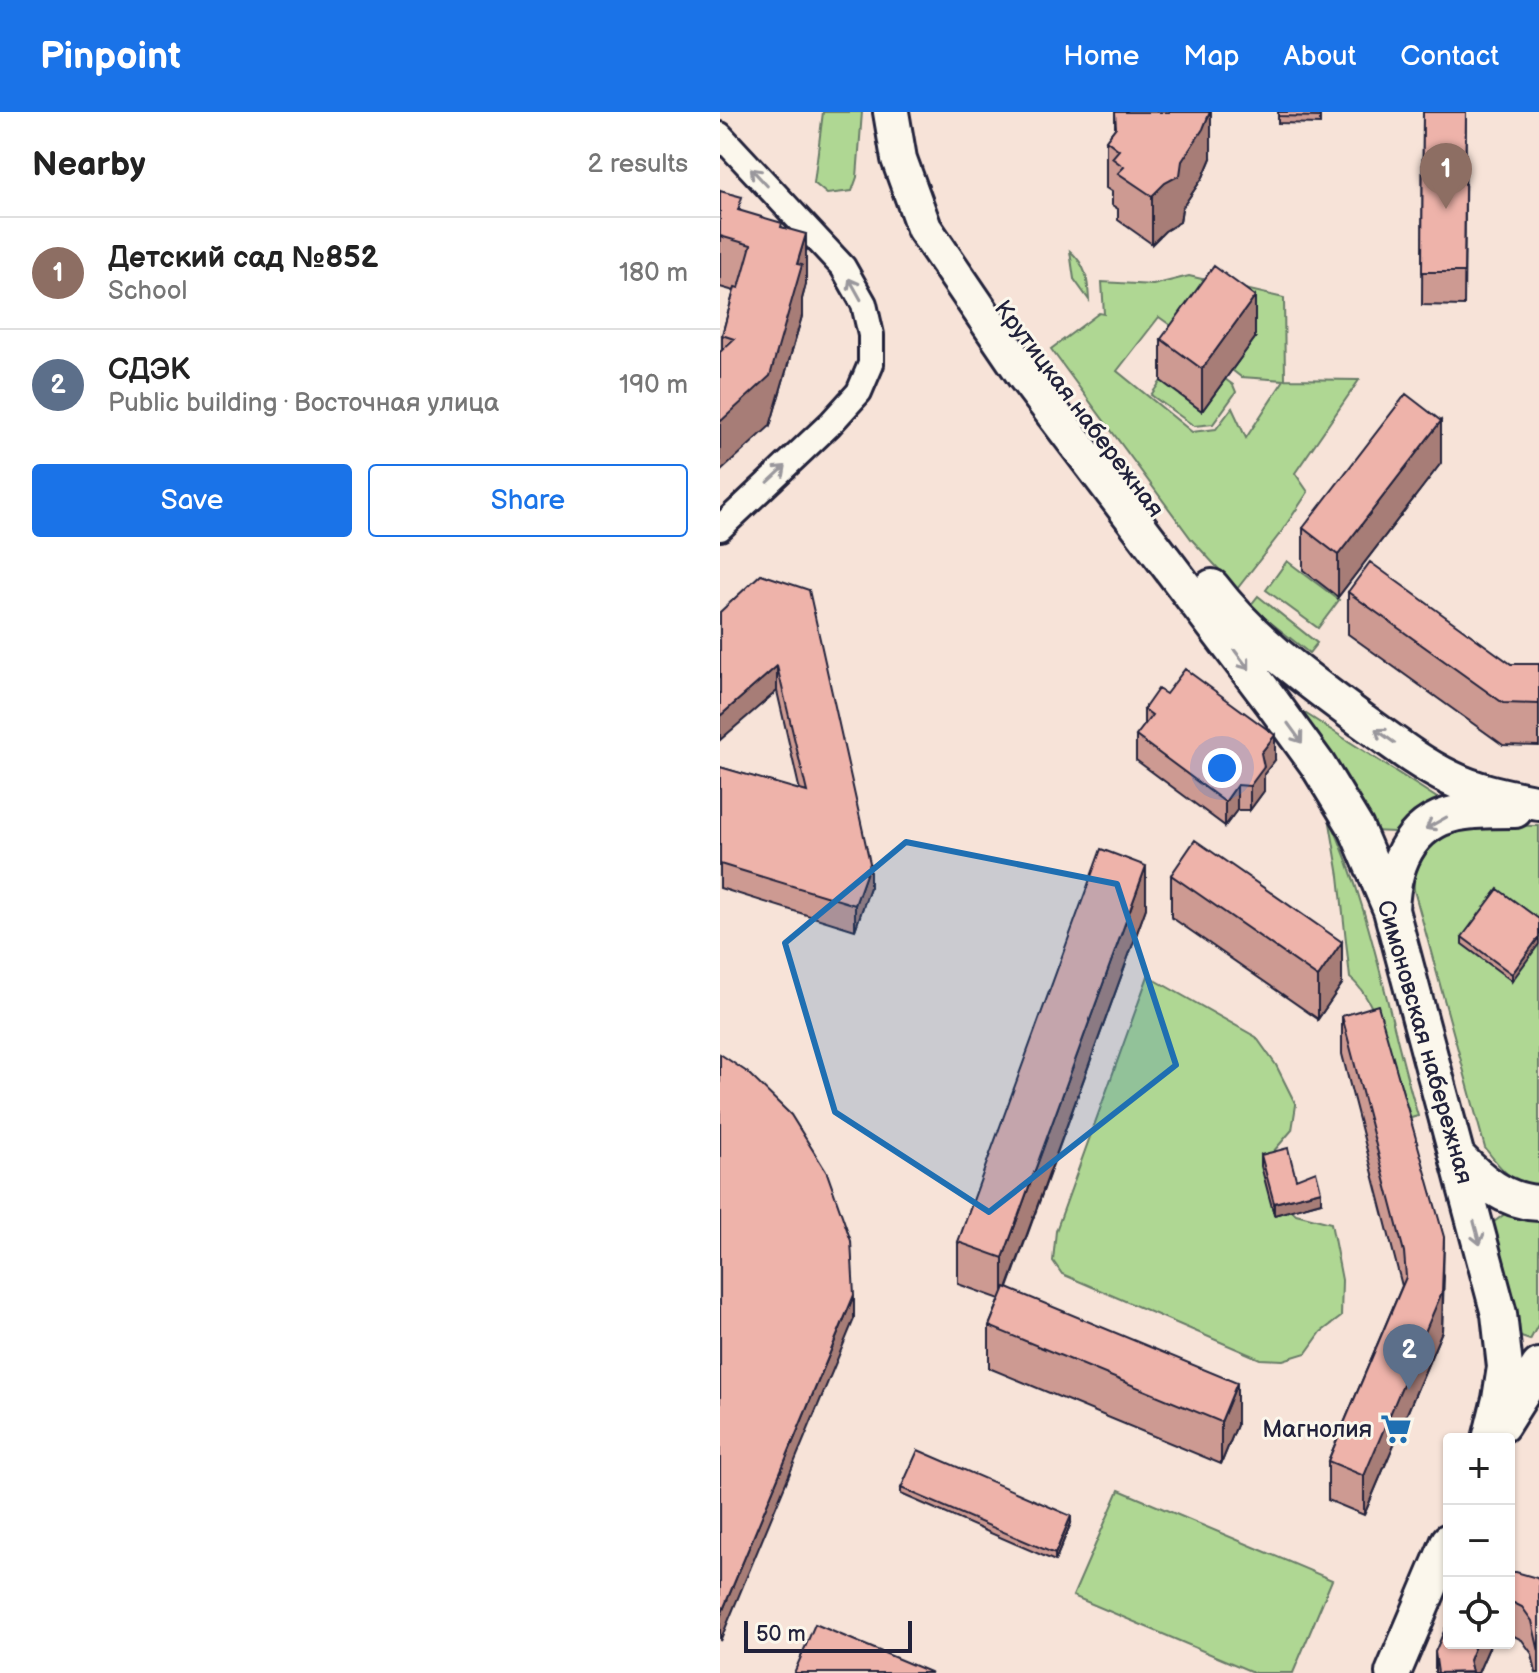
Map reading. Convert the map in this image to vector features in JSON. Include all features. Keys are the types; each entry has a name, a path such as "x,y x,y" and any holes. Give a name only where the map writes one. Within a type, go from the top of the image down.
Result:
{"main road":[{"name":"Крутицкая набережная","path":"891,112 899,159 924,228 1024,375 1210,619"},
{"name":"Крутицкая набережная","path":"910,112 917,151 944,222 1044,365 1226,605 1300,675 1396,745 1450,778 1480,790 1539,803"},
{"name":"Симоновская набережная","path":"1210,619 1346,809 1391,910 1499,1314 1505,1367 1493,1433"},
{"path":"1391,910 1392,883 1399,861 1412,840 1435,820 1463,812 1539,809"},
{"path":"1458,1157 1477,1178 1501,1194 1539,1203"},
{"path":"1496,1433 1539,1366"},
{"path":"1393,1673 1443,1555"}],"street":[{"path":"720,135 843,267 864,304 871,335 871,364 859,392 830,424 720,528"}],"highlighted area":[{"path":"906,842 1117,884 1176,1065 989,1212 835,1112 785,943"}],"green space":[{"path":"823,112 862,112 857,177 852,191 827,194 814,183"},
{"path":"1070,251 1085,273 1089,300 1074,279"},
{"path":"1189,276 1284,298 1285,379 1359,380 1295,473 1308,492 1237,589 1192,540 1051,349 1099,313 1104,314 1102,282 1153,285","holes":["1159,317 1191,340 1255,338 1232,370 1241,377 1284,380 1246,438 1232,408 1216,429 1192,432 1117,371"]},
{"path":"1225,379 1236,392 1213,424 1194,426 1151,395 1161,381 1202,411"},
{"path":"1287,561 1339,600 1318,628 1266,590"},
{"path":"1258,596 1317,643 1309,653 1250,606"},
{"path":"1297,708 1437,798 1436,806 1412,815 1394,832 1371,831 1290,715"},
{"path":"1329,817 1368,927 1418,1116 1411,1118 1379,1023 1370,1004 1350,978"},
{"path":"1448,825 1539,826 1539,1189 1514,1180 1485,1148 1414,890 1415,868 1421,853"},
{"path":"1148,976 1256,1037 1276,1065 1296,1105 1292,1130 1273,1152 1272,1194 1296,1214 1331,1223 1342,1280 1341,1317 1321,1332 1306,1353 1283,1360 1260,1359 1062,1274 1053,1261 1056,1231"},
{"path":"1506,1213 1539,1221 1539,1323 1530,1340 1518,1336 1490,1225"},
{"path":"1119,1490 1332,1580 1293,1673 1255,1673 1073,1596"}],"building":[{"path":"1115,112 1210,112 1182,161 1180,175 1165,183 1152,196 1118,173 1124,167 1112,158 1119,150 1106,140 1116,127"},
{"path":"1278,112 1320,112 1320,117 1278,116"},
{"path":"1423,112 1466,112 1464,272 1422,272"},
{"path":"720,191 742,197 738,210 806,234 797,264 802,265 770,376 720,422 720,352 734,339 722,335 751,245 720,236"},
{"path":"1214,266 1255,296 1202,369 1161,339"},
{"path":"1406,394 1441,421 1338,555 1303,528"},
{"path":"1370,562 1511,664 1539,664 1539,704 1503,703 1348,592"},
{"path":"761,574 809,590 870,863 855,905 720,864 720,767 807,792 777,666 720,716 720,612"},
{"path":"1185,669 1275,735 1261,753 1264,767 1250,786 1237,785 1225,802 1136,736 1152,715 1144,709 1158,689 1166,694"},
{"path":"1195,840 1342,942 1318,977 1171,875"},
{"path":"1101,849 1146,866 1003,1258 958,1242"},
{"path":"1498,889 1539,919 1539,937 1512,974 1462,937"},
{"path":"1378,1005 1444,1237 1442,1292 1364,1476 1328,1461 1406,1277 1404,1252 1342,1016"},
{"path":"720,1054 747,1072 791,1115 827,1173 851,1241 854,1295 720,1617"},
{"path":"1288,1148 1296,1179 1316,1171 1321,1191 1274,1203 1261,1155"},
{"path":"1005,1287 1237,1383 1221,1422 989,1326"},
{"path":"918,1450 1071,1516 1055,1554 901,1488"},
{"path":"1515,1572 1539,1581 1539,1652 1532,1621 1522,1607 1515,1604"},
{"path":"815,1624 932,1673 794,1673"},
{"path":"1443,1634 1443,1649 1474,1649 1469,1660 1472,1672 1438,1673 1435,1652"}],"place":[{"name":"Детский сад №852","path":"1446,209"},
{"name":"СДЭК","path":"1409,1390"},
{"name":"Магнолия","path":"1396,1429"}]}
